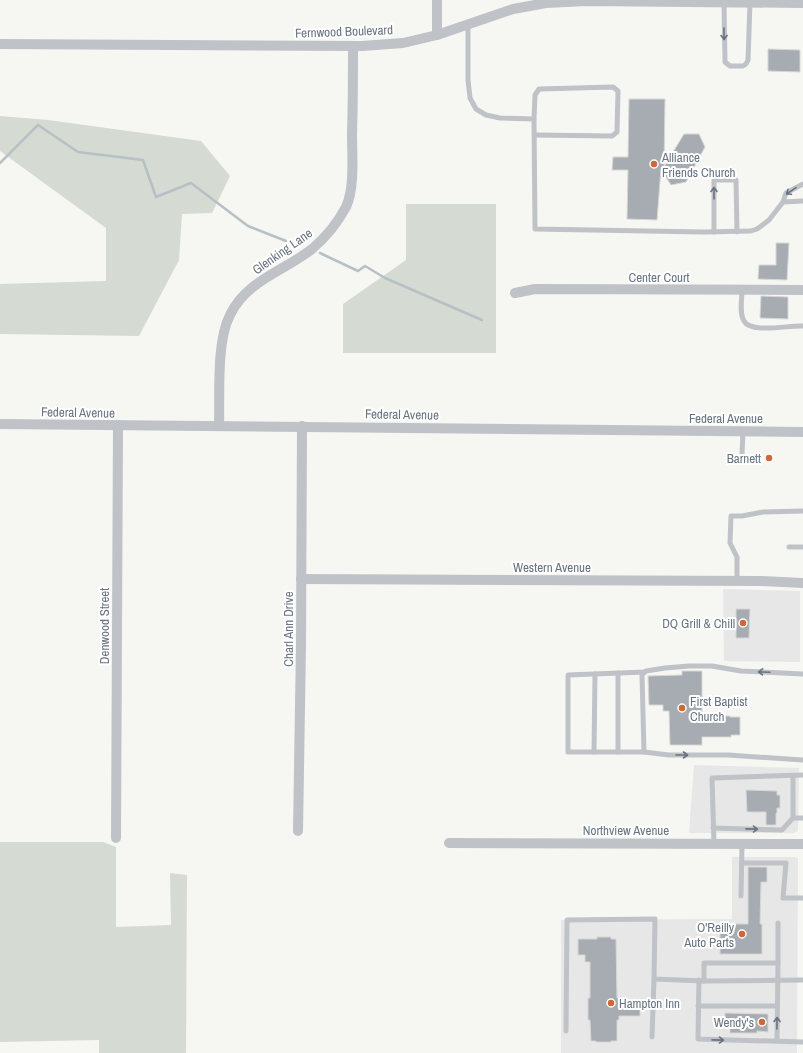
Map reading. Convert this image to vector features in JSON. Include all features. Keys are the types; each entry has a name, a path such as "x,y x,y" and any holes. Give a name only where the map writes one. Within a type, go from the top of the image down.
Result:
{"street":[{"path":"437,0 437,36"},
{"name":"Fernwood Boulevard","path":"0,44 382,45 403,43 437,36 513,9 553,3 587,1 777,2 803,4"},
{"name":"Glenking Lane","path":"219,426 221,354 225,327 229,315 249,290 271,274 306,253 325,236 346,207 351,186 353,46"},
{"name":"Center Court","path":"515,293 535,289 803,290"},
{"name":"Federal Avenue","path":"0,424 743,430 803,432"},
{"name":"Denwood Street","path":"116,838 118,425"},
{"name":"Charl Ann Drive","path":"298,831 302,426"},
{"name":"Western Avenue","path":"301,579 803,582"},
{"name":"Northview Avenue","path":"449,843 803,844"}],"lane":[{"path":"719,2 724,62 727,65 734,66 743,66 748,60 750,3"},
{"path":"468,24 468,80 470,98 476,109 486,115 500,118 534,119"},
{"path":"535,135 612,136 617,132 618,91 613,87 539,89 535,95 534,119 535,229 714,232 751,231 757,229 769,220 783,202 786,194 803,184"},
{"path":"714,232 714,180 736,180 737,232"},
{"path":"783,202 803,201"},
{"path":"742,290 742,315 743,320 747,325 754,328 803,326"},
{"path":"742,455 743,430"},
{"path":"737,581 737,557 730,543 731,516 742,516 763,512 803,511"},
{"path":"789,547 803,547"},
{"path":"803,674 741,671 712,666 665,668 646,671 644,674 618,673 568,675 568,752 644,752 669,755 728,755 803,760"},
{"path":"618,673 618,752"},
{"path":"594,674 594,752"},
{"path":"644,674 644,752"},
{"path":"714,828 782,830 792,818 793,776"},
{"path":"714,843 712,778 803,776"},
{"path":"792,818 803,818"},
{"path":"741,896 742,844"},
{"path":"742,863 786,863 783,898 803,898"},
{"path":"566,1031 567,920 655,919 652,1037"},
{"path":"777,1040 778,923"},
{"path":"778,963 704,963 698,1006 698,1039 777,1040 803,1042"},
{"path":"654,979 803,980"},
{"path":"698,1006 777,1006"}],"shaded area":[{"path":"0,116 48,120 201,141 230,176 212,213 182,214 179,260 139,336 0,334 0,284 106,281 106,228 0,151"},
{"path":"406,204 496,204 496,353 343,353 343,304 406,260"},
{"path":"723,589 800,591 800,662 724,661"},
{"path":"694,765 799,768 798,831 794,833 689,833"},
{"path":"0,842 103,842 116,847 116,927 171,925 170,873 187,875 186,1053 99,1053 99,1040 0,1042"},
{"path":"732,857 798,858 797,1053 561,1053 561,920 732,919"}],"building":[{"path":"768,49 800,50 800,72 768,71"},
{"name":"Alliance Friends Church","path":"629,99 665,99 664,167 684,134 699,134 705,147 686,182 671,185 661,169 657,220 627,219 628,170 612,170 613,157 628,157"},
{"path":"776,243 789,243 787,280 758,279 759,265 776,265"},
{"path":"761,296 788,297 788,319 760,318"},
{"name":"DQ Grill & Chill","path":"736,609 750,609 749,638 736,638"},
{"name":"First Baptist Church","path":"682,671 702,671 702,716 740,717 740,735 731,735 731,737 702,737 702,745 670,745 669,711 663,711 663,705 649,705 648,676 682,675"},
{"path":"746,790 777,791 777,795 780,795 780,808 777,808 776,825 766,825 766,812 747,812"},
{"path":"748,867 767,867 767,882 761,882 760,924 762,924 762,954 720,954 720,924 748,924"},
{"path":"597,937 611,937 611,939 616,939 617,998 619,998 619,1000 640,1000 640,1016 619,1016 619,1020 617,1020 617,1041 611,1042 591,1041 590,1020 588,1020 588,998 590,998 590,962 585,962 585,955 578,955 578,939 597,939"},
{"path":"725,1013 768,1014 768,1032 757,1031 757,1033 730,1033 730,1022 725,1022"}],"waterway":[{"path":"0,163 38,125 78,152 143,160 156,197 191,183 248,226 286,241"},
{"path":"320,253 358,271 365,266 385,278 482,320"}],"place":[{"name":"Alliance Friends Church","path":"654,164"},
{"name":"Barnett","path":"769,458"},
{"name":"DQ Grill & Chill","path":"743,623"},
{"name":"First Baptist Church","path":"682,708"},
{"name":"O'Reilly Auto Parts","path":"742,934"},
{"name":"Hampton Inn","path":"611,1003"},
{"name":"Wendy's","path":"762,1022"}]}
